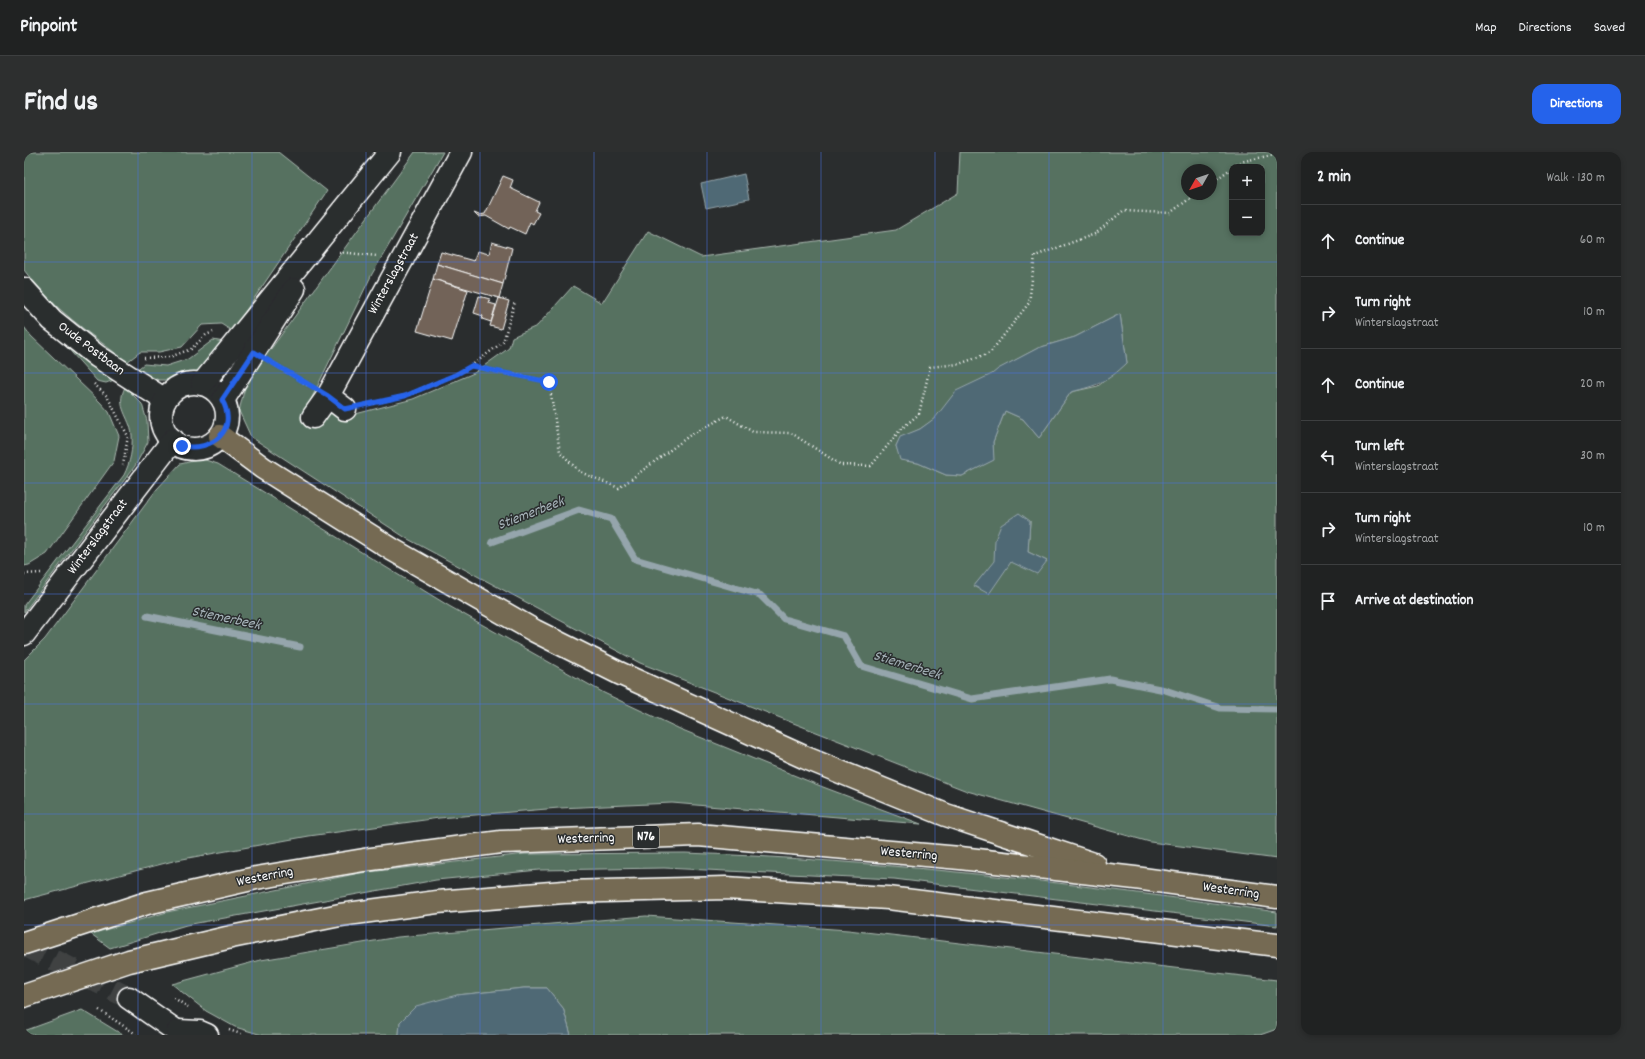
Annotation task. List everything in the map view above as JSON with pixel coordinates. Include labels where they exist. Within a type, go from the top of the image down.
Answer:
[{"type":"highway","points":[[220,436],[263,468],[392,550],[535,631],[619,673],[806,758],[946,814],[1135,878]]},
{"type":"highway","name":"Westerring","points":[[24,943],[146,903],[256,878],[364,860],[501,842],[698,835],[960,858],[1135,878],[1277,897]]},
{"type":"highway","points":[[24,996],[129,961],[332,916],[437,902],[564,892],[726,888],[888,898],[1277,945]]},
{"type":"street","points":[[222,400],[246,345],[347,205],[390,152]]},
{"type":"street","name":"Winterslagstraat","points":[[313,417],[328,396],[461,152]]},
{"type":"street","points":[[202,384],[246,345],[318,251],[347,205]]},
{"type":"street","name":"Oude Postbaan","points":[[24,290],[52,320],[97,356],[165,400]]},
{"type":"street","points":[[191,383],[202,384],[220,396],[227,415],[225,426],[220,436],[213,443],[203,447],[192,448],[182,446],[173,440],[166,432],[162,422],[162,411],[165,400],[172,391],[181,385],[191,383]]},
{"type":"street","points":[[328,396],[345,409]]},
{"type":"street","name":"Winterslagstraat","points":[[24,634],[173,440]]},
{"type":"street","points":[[129,998],[180,1033],[200,1032],[207,1035]]},
{"type":"path","points":[[1237,164],[1240,162],[1277,154]]},
{"type":"path","points":[[1217,179],[1229,170]]},
{"type":"path","points":[[471,366],[549,382],[560,452],[580,472],[619,488],[689,436],[726,416],[753,432],[792,433],[841,465],[871,466],[901,429],[919,414],[930,367],[959,364],[990,353],[1029,303],[1035,256],[1095,234],[1123,211],[1170,213],[1188,200]]},
{"type":"path","points":[[318,251],[403,258]]},
{"type":"path","points":[[345,409],[405,396],[457,374],[471,366],[502,342],[515,302]]},
{"type":"path","points":[[140,361],[145,357],[170,357],[191,349],[206,335],[216,331],[246,345],[328,396]]},
{"type":"path","points":[[107,396],[128,436],[123,465]]},
{"type":"path","points":[[24,574],[42,573],[47,566]]},
{"type":"path","points":[[99,1010],[138,1035]]},
{"type":"green space","points":[[24,152],[278,152],[327,191],[232,331],[221,324],[202,325],[182,347],[159,352],[140,352],[127,362],[72,320],[46,296],[24,270]]},
{"type":"green space","points":[[415,152],[443,152],[372,274],[301,420],[315,427],[325,416],[332,413],[344,417],[413,399],[474,373],[509,348],[512,337],[537,326],[573,286],[602,303],[648,231],[701,257],[896,230],[958,193],[960,152],[1277,152],[1277,859],[1150,842],[967,791],[640,663],[406,538],[251,437],[239,411],[246,383]],"holes":[[[1120,314],[1127,363],[1098,386],[1071,392],[1039,438],[1023,419],[1005,411],[993,442],[993,460],[962,476],[946,475],[918,463],[901,460],[896,446],[900,438],[920,429],[936,418],[999,369],[1038,348],[1075,337]],[[1030,521],[1028,552],[1047,561],[1011,562],[974,586]]]},
{"type":"green space","points":[[39,316],[114,380],[106,383],[97,381]]},
{"type":"green space","points":[[24,327],[31,336],[109,412],[119,436],[114,461],[47,554],[29,565],[24,566]]},
{"type":"green space","points":[[213,340],[224,342],[202,372],[180,380],[159,380],[135,371],[144,364],[166,366],[188,359]]},
{"type":"green space","points":[[125,387],[142,404],[147,421],[148,442],[135,466],[24,612],[24,605],[124,475],[131,456],[132,445],[131,428],[122,406],[122,394]]},
{"type":"green space","points":[[202,459],[218,464],[449,606],[604,693],[680,729],[823,787],[921,824],[672,803],[559,808],[439,818],[309,836],[177,860],[24,900],[24,660],[45,639],[157,489],[180,464]]},
{"type":"green space","points":[[685,853],[760,856],[908,867],[1130,892],[1277,912],[1277,926],[894,879],[664,868],[539,870],[436,880],[186,925],[110,948],[91,934],[167,912],[360,873],[525,854]]},
{"type":"green space","points":[[646,916],[848,930],[1277,980],[1277,1029],[1260,1035],[571,1035],[563,1008],[547,988],[524,988],[457,995],[400,1022],[399,1035],[262,1035],[235,1027],[206,1011],[172,984],[261,960],[398,937]]},
{"type":"green space","points":[[82,1010],[123,1035],[24,1035],[24,1031]]},
{"type":"water","points":[[744,174],[749,199],[706,208],[701,184]]},
{"type":"water","points":[[1120,314],[1127,363],[1107,379],[1071,392],[1039,438],[1023,419],[1005,411],[993,442],[994,460],[962,476],[946,475],[918,463],[900,460],[896,446],[900,437],[920,429],[935,418],[956,391],[992,374],[998,369],[1038,348],[1075,337]]},
{"type":"water","points":[[1019,513],[1030,521],[1028,552],[1047,561],[1037,574],[1011,562],[989,594],[974,586],[994,561],[995,540],[1001,525]]},
{"type":"water","points":[[524,988],[547,988],[563,1008],[571,1035],[399,1035],[400,1022],[416,1006],[457,995]]},
{"type":"building","points":[[503,176],[513,180],[510,188],[539,202],[535,211],[539,213],[533,224],[530,222],[525,234],[510,227],[509,229],[486,216],[478,217],[474,213],[479,215],[485,214]]},
{"type":"building","points":[[492,242],[512,248],[503,284],[437,264],[441,252],[474,261],[477,251],[489,254]]},
{"type":"building","points":[[437,264],[503,284],[499,298],[433,279]]},
{"type":"building","points":[[433,279],[468,290],[452,341],[417,331]]},
{"type":"building","points":[[479,296],[490,299],[489,303],[496,305],[491,322],[482,319],[483,316],[474,313]]},
{"type":"building","points":[[499,298],[509,301],[501,329],[490,326]]},
{"type":"waterway","name":"Stiemerbeek","points":[[492,542],[579,510],[611,519],[635,559],[760,595],[784,619],[844,636],[861,666],[972,699],[1110,679],[1165,690],[1220,708],[1277,709]]},
{"type":"waterway","name":"Stiemerbeek","points":[[147,616],[300,647]]},
{"type":"tunnel","points":[[24,945],[129,998]]},
{"type":"route","points":[[182,446],[192,448],[203,447],[213,443],[220,436],[225,426],[227,415],[225,405],[222,400],[254,352],[302,382],[328,396],[345,409],[405,396],[457,374],[471,366],[549,382]]}]
